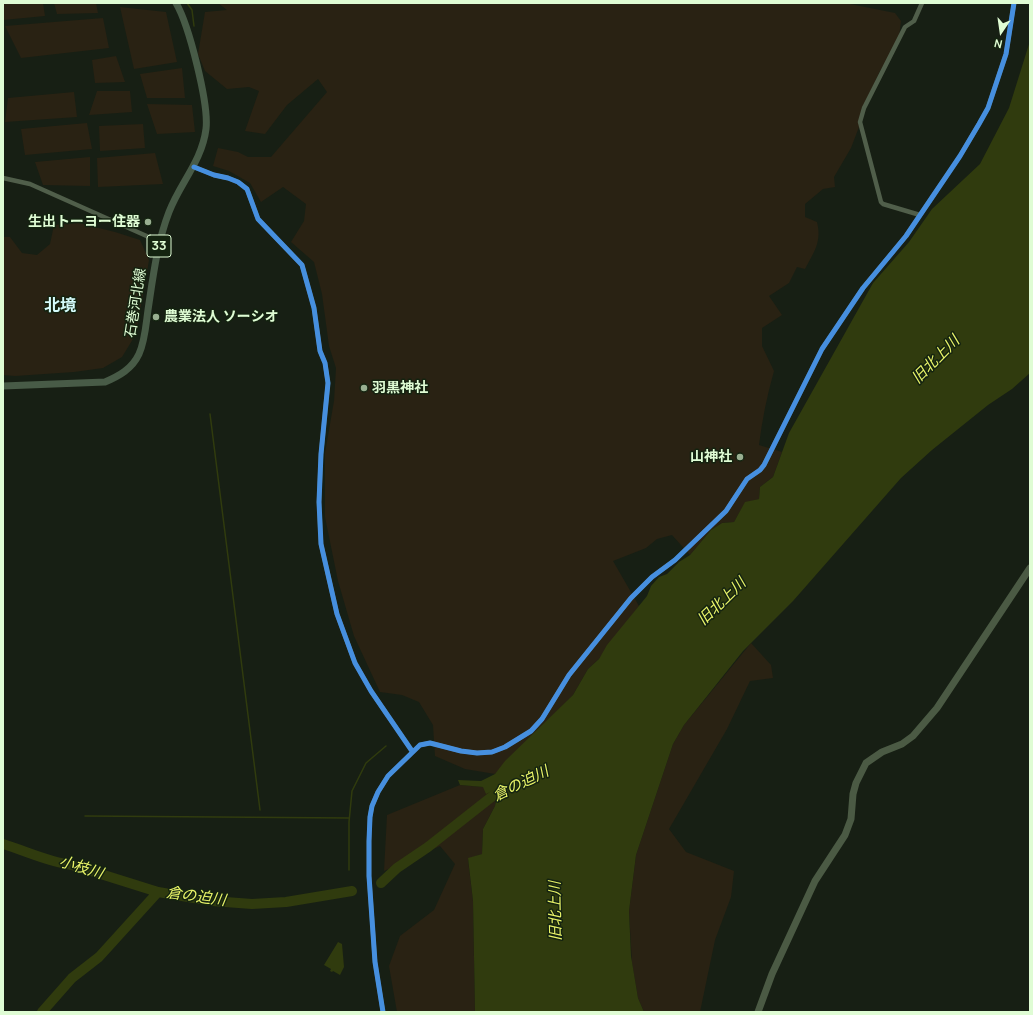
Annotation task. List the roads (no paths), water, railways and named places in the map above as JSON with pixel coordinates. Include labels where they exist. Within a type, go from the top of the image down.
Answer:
[{"type":"main road","name":"石巻河北線","points":[[3,386],[105,382],[120,376],[139,356],[142,347],[160,242],[169,211],[194,167],[206,130],[206,117],[200,82],[189,38],[176,3]]},
{"type":"street","points":[[920,215],[883,204],[881,202],[860,122],[864,108],[905,27],[914,21],[922,3]]},
{"type":"street","points":[[383,1012],[375,962],[368,876],[370,817],[372,806],[378,792],[388,776],[412,751],[420,745],[430,742],[461,751],[477,753],[492,752],[519,740],[542,719],[569,675],[631,598],[652,577],[674,560],[726,511],[747,479],[760,470],[764,465],[822,349],[864,288],[899,246],[960,156],[988,108],[1006,54],[1014,3]]},
{"type":"street","points":[[194,167],[238,182],[247,189],[258,218],[302,265],[314,308],[320,351],[325,363],[328,383],[321,454],[319,502],[321,544],[337,614],[355,663],[371,691],[412,751]]},
{"type":"street","points":[[3,178],[30,184],[160,242]]},
{"type":"street","points":[[758,1012],[772,974],[815,881],[846,836],[851,819],[853,794],[866,763],[882,752],[902,744],[913,736],[937,708],[1030,568]]},
{"type":"water","name":"旧北上川","points":[[1030,41],[1030,373],[1012,389],[988,405],[932,450],[901,478],[793,601],[743,651],[684,725],[673,744],[636,855],[629,911],[631,956],[638,998],[644,1012],[475,1012],[473,901],[468,858],[482,854],[483,829],[495,806],[499,788],[486,794],[483,787],[460,785],[458,780],[481,781],[495,774],[505,761],[573,695],[588,669],[599,659],[607,645],[647,596],[651,586],[659,577],[667,574],[679,562],[690,555],[711,530],[722,523],[734,522],[745,502],[759,499],[760,487],[773,477],[789,433],[873,283],[909,242],[932,209],[980,164],[1009,108]]},
{"type":"water","points":[[338,942],[342,944],[344,967],[340,975],[330,971],[331,969],[324,965]]},
{"type":"waterway","points":[[187,3],[192,10],[194,26]]},
{"type":"waterway","points":[[210,414],[260,810]]},
{"type":"waterway","points":[[349,870],[349,822],[352,791],[366,763],[386,746]]},
{"type":"waterway","name":"倉の迫川","points":[[381,883],[397,868],[428,847],[494,795],[509,788]]},
{"type":"waterway","points":[[85,816],[349,818]]},
{"type":"waterway","name":"倉の迫川","points":[[3,844],[46,859],[72,865],[158,892],[212,901],[252,904],[286,902],[352,891]]},
{"type":"waterway","name":"倉の迫川","points":[[42,1012],[72,978],[99,957],[158,892]]},
{"type":"place","name":"生出トーヨー住器","points":[[148,222]]},
{"type":"place","name":"農業法人 ソーシオ","points":[[156,317]]},
{"type":"place","name":"羽黒神社","points":[[364,388]]},
{"type":"place","name":"山神社","points":[[740,457]]},
{"type":"district","name":"北境","points":[[60,307]]},
{"type":"water label","name":"小枝川","points":[[81,868]]}]
